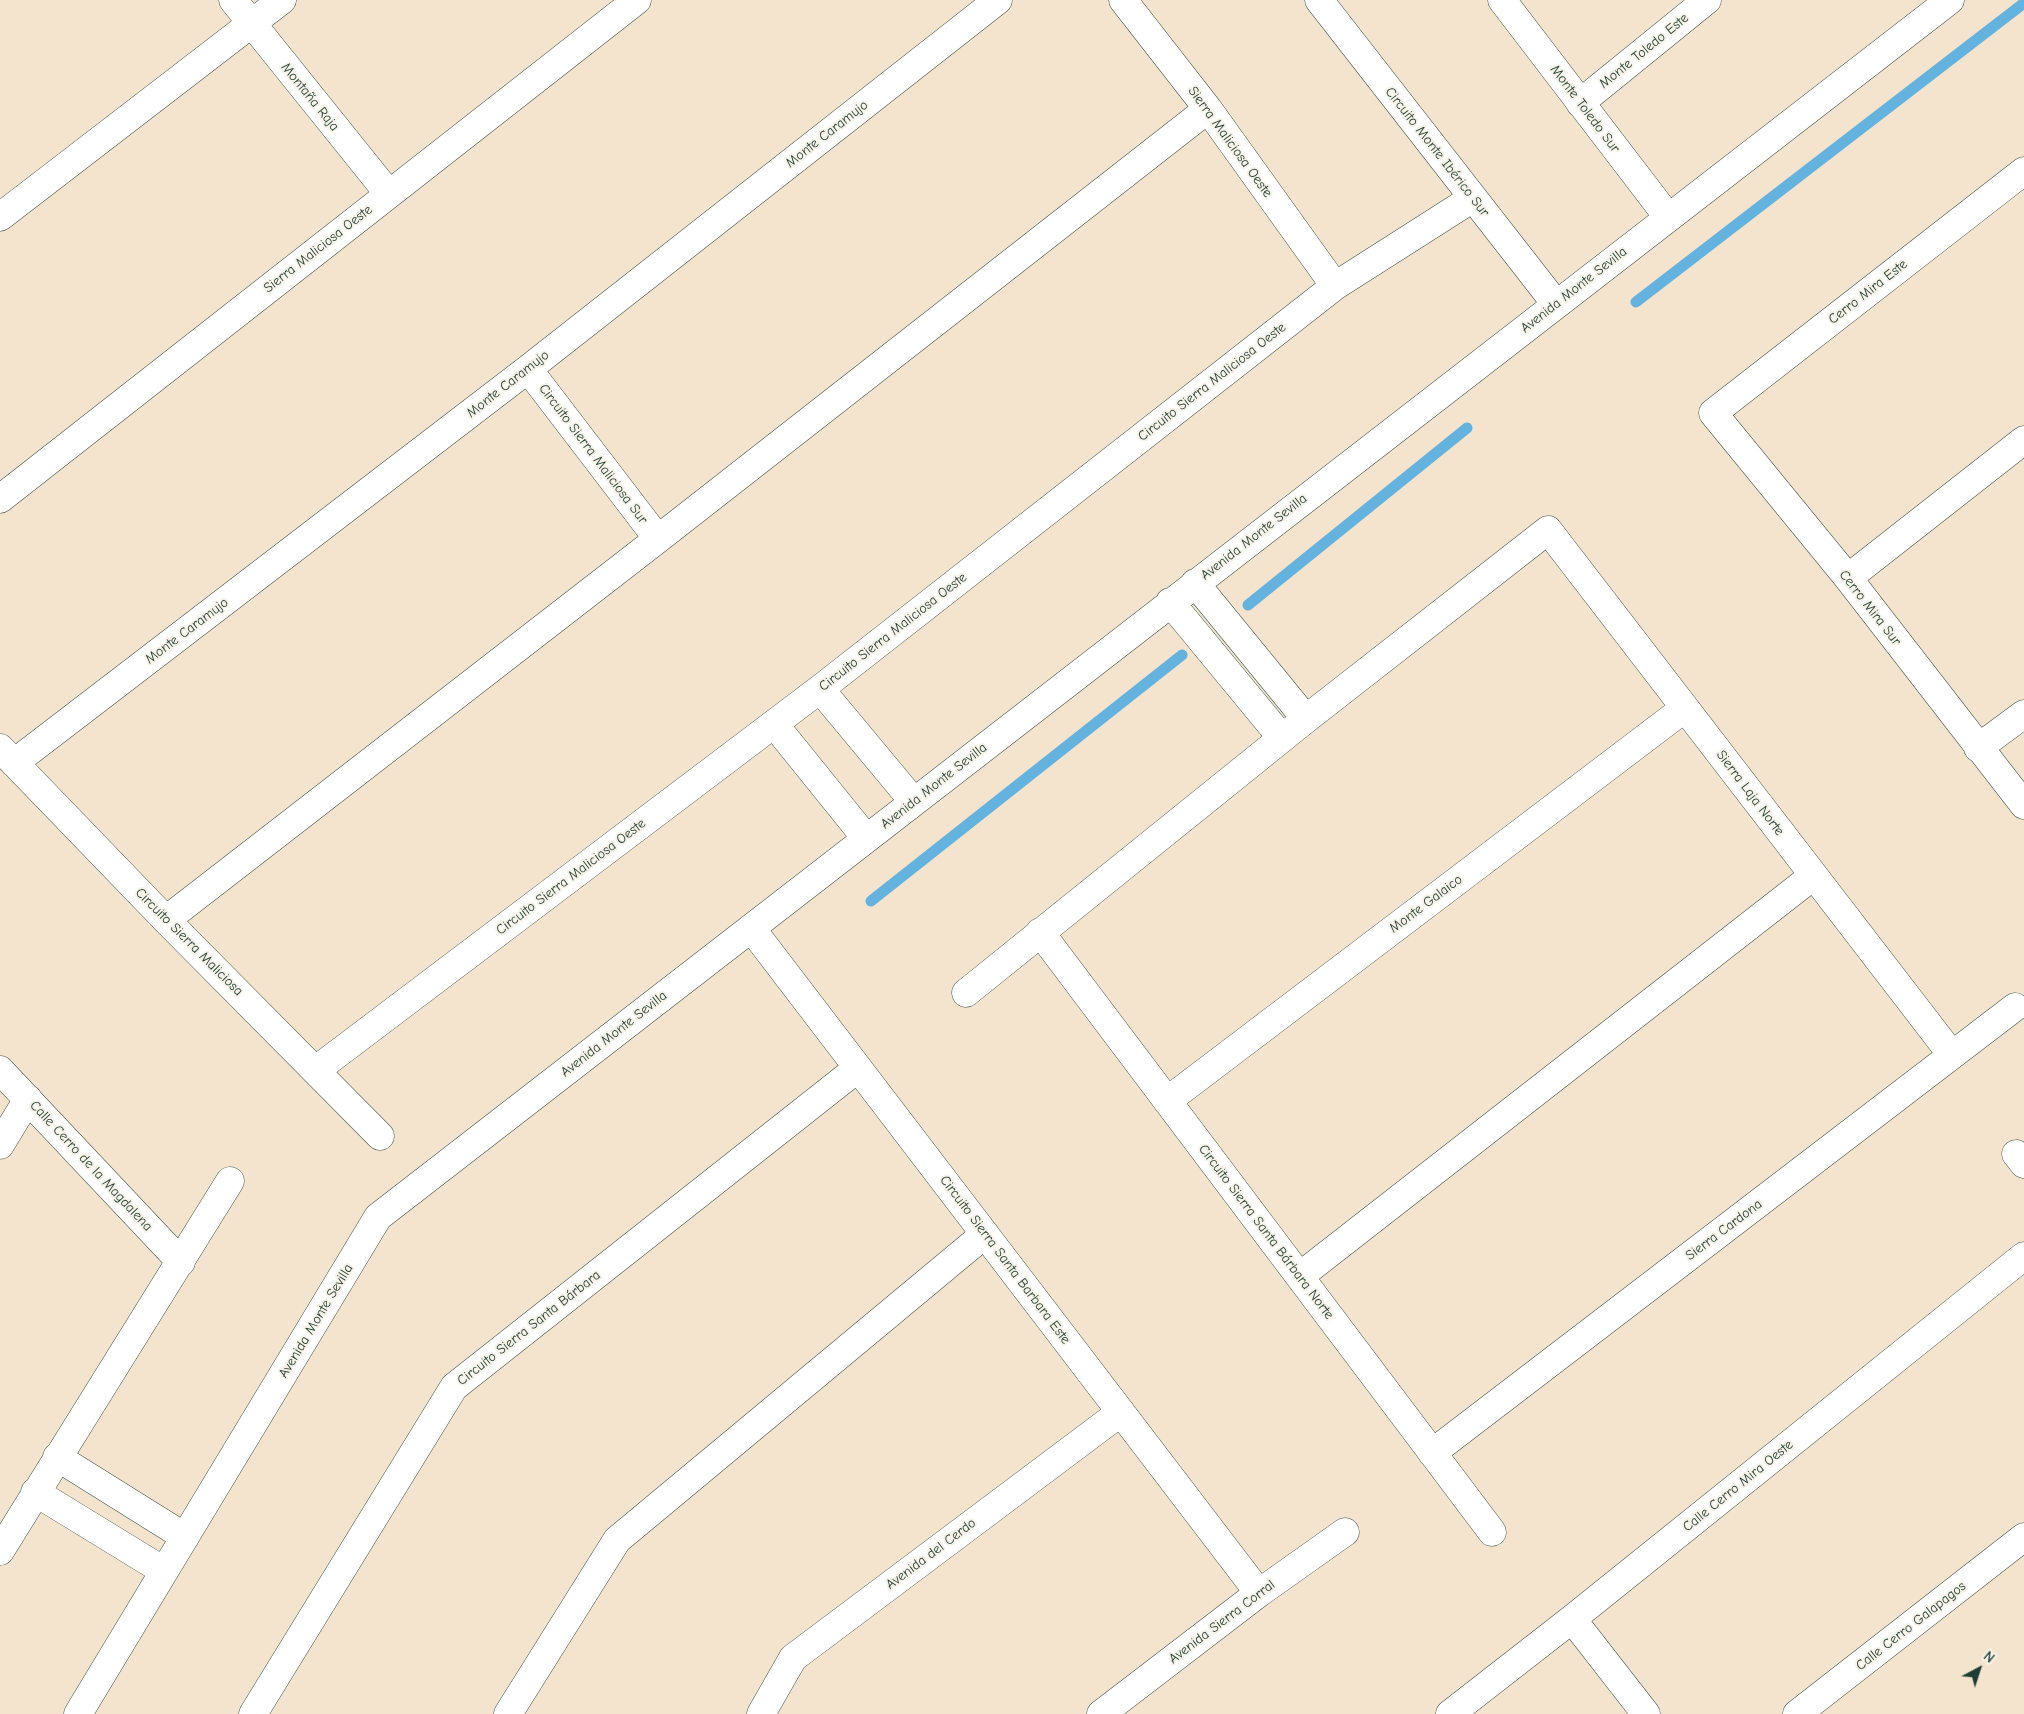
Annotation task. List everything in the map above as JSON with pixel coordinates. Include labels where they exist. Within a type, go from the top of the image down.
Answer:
[{"type":"street","name":"Montaña Raja","points":[[233,0],[389,194]]},
{"type":"street","points":[[0,217],[282,0]]},
{"type":"street","name":"Sierra Maliciosa Oeste","points":[[0,499],[637,0]]},
{"type":"street","name":"Monte Caramujo","points":[[7,755],[528,369],[998,0]]},
{"type":"street","name":"Sierra Maliciosa Oeste","points":[[1123,0],[1208,109],[1335,286]]},
{"type":"street","name":"Circuito Monte Ibérico Sur","points":[[1319,0],[1556,304]]},
{"type":"street","name":"Monte Toledo Sur","points":[[1502,0],[1668,217]]},
{"type":"street","name":"Monte Toledo Este","points":[[1580,102],[1707,0]]},
{"type":"street","name":"Avenida Monte Sevilla","points":[[78,1714],[378,1217],[1950,0]]},
{"type":"street","points":[[166,920],[658,539],[1208,109]]},
{"type":"street","name":"Cerro Mira Este","points":[[1713,413],[2024,171]]},
{"type":"street","name":"Circuito Sierra Maliciosa Oeste","points":[[316,1070],[820,689],[1335,286],[1473,198]]},
{"type":"street","name":"Circuito Sierra Maliciosa Sur","points":[[528,369],[658,539]]},
{"type":"street","name":"Cerro Mira Sur","points":[[1713,413],[1848,578],[2024,805]]},
{"type":"street","points":[[1848,578],[2024,440]]},
{"type":"street","name":"Sierra Laja Norte","points":[[1306,719],[1548,530],[1952,1055]]},
{"type":"street","points":[[966,994],[1040,932],[1306,719],[1195,583]]},
{"type":"street","points":[[1170,602],[1282,738]]},
{"type":"street","points":[[820,689],[914,802]]},
{"type":"street","name":"Monte Galaico","points":[[1168,1101],[1685,708]]},
{"type":"street","points":[[1978,748],[2024,714]]},
{"type":"street","points":[[774,724],[866,838]]},
{"type":"street","name":"Circuito Sierra Maliciosa","points":[[7,755],[166,920],[380,1136]]},
{"type":"street","points":[[1300,1276],[1813,876]]},
{"type":"street","name":"Circuito Sierra Santa Barbara Este","points":[[751,928],[1259,1593]]},
{"type":"street","name":"Circuito Sierra Santa Bárbara Norte","points":[[1040,932],[1492,1532]]},
{"type":"street","name":"Sierra Cardona","points":[[1432,1453],[2015,1007]]},
{"type":"street","name":"Circuito Sierra Santa Bárbara","points":[[253,1714],[454,1387],[858,1068]]},
{"type":"street","name":"Calle Cerro de la Magdalena","points":[[0,1070],[180,1262]]},
{"type":"street","points":[[0,1145],[28,1099]]},
{"type":"street","points":[[0,1551],[35,1492],[230,1182]]},
{"type":"street","points":[[508,1714],[617,1540],[985,1234]]},
{"type":"street","name":"Calle Cerro Mira Oeste","points":[[1450,1714],[1572,1619],[2024,1256]]},
{"type":"street","name":"Avenida del Cerdo","points":[[760,1714],[794,1658],[1121,1412]]},
{"type":"street","points":[[57,1457],[185,1537]]},
{"type":"street","points":[[35,1492],[164,1571]]},
{"type":"street","name":"Avenida Sierra Corral","points":[[1101,1714],[1259,1593],[1345,1532]]},
{"type":"street","name":"Calle Cerro Galapagos","points":[[1797,1714],[2024,1537]]},
{"type":"street","points":[[1572,1619],[1646,1714]]},
{"type":"waterway","points":[[1636,302],[2024,3]]},
{"type":"waterway","points":[[1248,605],[1467,428]]},
{"type":"waterway","points":[[871,901],[1182,655]]}]
